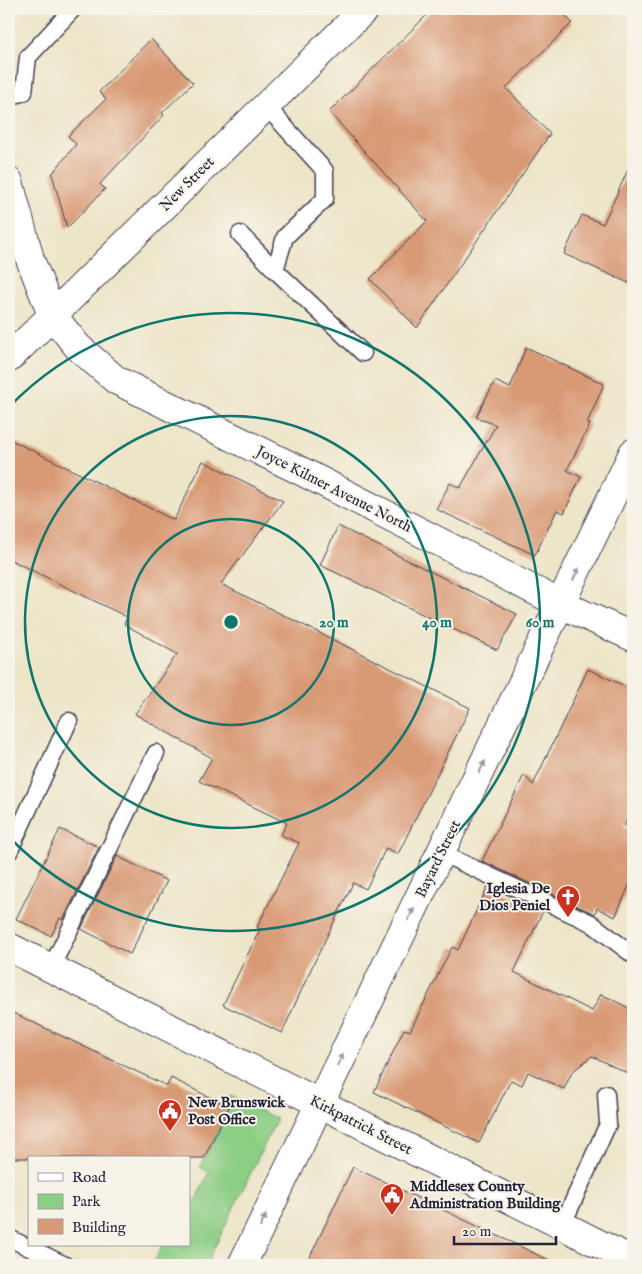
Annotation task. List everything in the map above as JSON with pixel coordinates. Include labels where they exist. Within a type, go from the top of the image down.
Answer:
[{"type":"street","name":"New Street","points":[[9,358],[365,9]]},
{"type":"street","name":"Joyce Kilmer Avenue North","points":[[9,182],[30,259],[52,315],[78,347],[116,380],[561,604],[633,637]]},
{"type":"street","name":"Bayard Street","points":[[242,1265],[633,453]]},
{"type":"street","name":"Kirkpatrick Street","points":[[9,947],[633,1261]]},
{"type":"lane","points":[[9,97],[24,92],[28,57],[73,9]]},
{"type":"lane","points":[[266,106],[325,171],[325,199],[285,237],[275,270]]},
{"type":"lane","points":[[240,234],[275,270],[363,353]]},
{"type":"lane","points":[[9,852],[69,721]]},
{"type":"lane","points":[[51,968],[156,753]]},
{"type":"lane","points":[[441,853],[592,923],[633,955]]},
{"type":"lane","points":[[562,1226],[608,1124],[606,1094]]},
{"type":"lane","points":[[9,1238],[65,1265]]},
{"type":"green space","points":[[230,1096],[277,1119],[206,1265],[153,1265],[162,1246],[190,1246],[190,1211],[209,1172],[200,1167],[229,1107],[226,1105]]},
{"type":"building","points":[[433,9],[560,9],[572,23],[506,88],[550,134],[417,328],[370,279],[427,221],[329,112]]},
{"type":"building","points":[[151,39],[193,83],[162,113],[164,115],[100,184],[105,189],[67,228],[52,174],[76,144],[68,136],[106,99],[99,92]]},
{"type":"building","points":[[633,159],[633,285],[564,254],[582,215],[603,224]]},
{"type":"building","points":[[526,347],[604,384],[587,423],[590,424],[567,470],[581,477],[564,513],[557,510],[535,555],[436,509],[450,483],[460,488],[496,425],[476,417],[495,381],[510,388]]},
{"type":"building","points":[[9,439],[174,520],[203,461],[283,501],[221,584],[470,708],[398,854],[386,848],[366,889],[353,883],[282,1033],[223,1005],[260,929],[257,927],[299,843],[281,835],[287,823],[199,781],[212,758],[135,714],[177,654],[124,624],[127,617],[9,559]]},
{"type":"building","points":[[338,526],[517,614],[497,650],[320,565]]},
{"type":"building","points":[[588,669],[633,690],[633,806],[624,826],[633,831],[633,877],[615,917],[597,908],[595,914],[482,861],[524,775],[533,785]]},
{"type":"building","points":[[60,829],[99,847],[63,920],[60,918],[51,936],[16,919]]},
{"type":"building","points":[[117,856],[167,881],[130,954],[81,929]]},
{"type":"building","points":[[488,886],[543,911],[514,972],[592,1011],[601,994],[633,1010],[633,1076],[592,1056],[572,1072],[564,1089],[528,1072],[522,1085],[511,1080],[479,1143],[374,1092],[404,1029],[410,1031],[452,947],[458,950]]},
{"type":"building","points":[[9,1011],[167,1086],[171,1078],[229,1107],[204,1158],[190,1158],[190,1156],[28,1156],[28,1158],[9,1158]]},
{"type":"building","name":"Middlesex County Administration Building","points":[[353,1167],[559,1265],[306,1265]]},
{"type":"place","name":"Iglesia De Dios Peniel","points":[[568,918]]},
{"type":"place","name":"New Brunswick Post Office","points":[[170,1132]]},
{"type":"place","name":"Middlesex County Administration Building","points":[[392,1216]]}]
